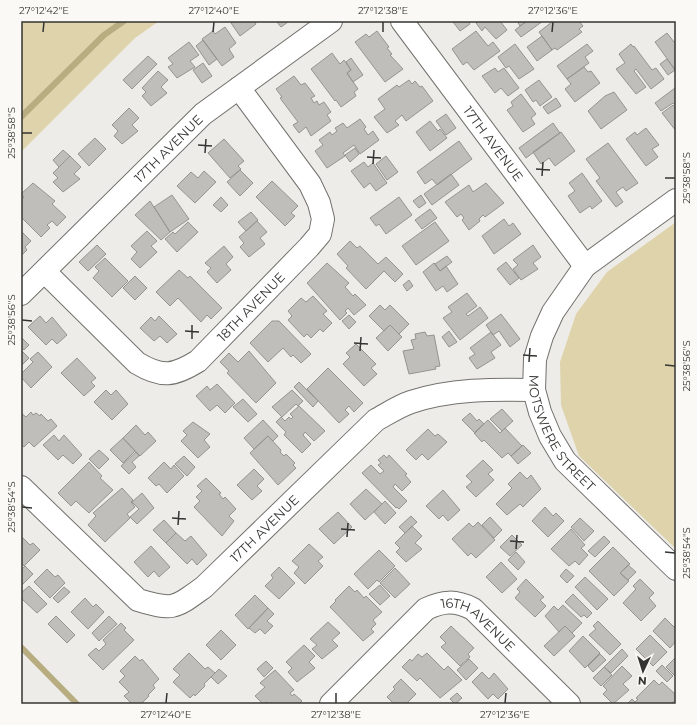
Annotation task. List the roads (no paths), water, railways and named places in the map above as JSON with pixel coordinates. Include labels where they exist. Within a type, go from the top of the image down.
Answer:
[{"type":"street","name":"17TH AVENUE","points":[[21,294],[45,272],[203,114],[331,21]]},
{"type":"street","name":"17TH AVENUE","points":[[402,21],[585,266]]},
{"type":"street","name":"18TH AVENUE","points":[[45,272],[137,363],[151,371],[170,374],[184,370],[198,361],[309,247],[320,234],[323,219],[319,202],[310,184],[239,88]]},
{"type":"street","name":"MOTSWERE STREET","points":[[676,200],[585,266],[553,312],[542,336],[535,359],[534,390],[540,412],[550,436],[565,461],[676,569]]},
{"type":"street","name":"17TH AVENUE","points":[[21,487],[117,582],[138,600],[162,607],[180,604],[204,587],[376,420],[411,402],[444,395],[488,389],[534,390]]},
{"type":"street","name":"16TH AVENUE","points":[[331,704],[426,609],[441,602],[453,602],[473,608],[569,704]]},
{"type":"waterway","points":[[21,117],[104,35],[124,21]]},
{"type":"waterway","points":[[21,647],[77,704]]}]
